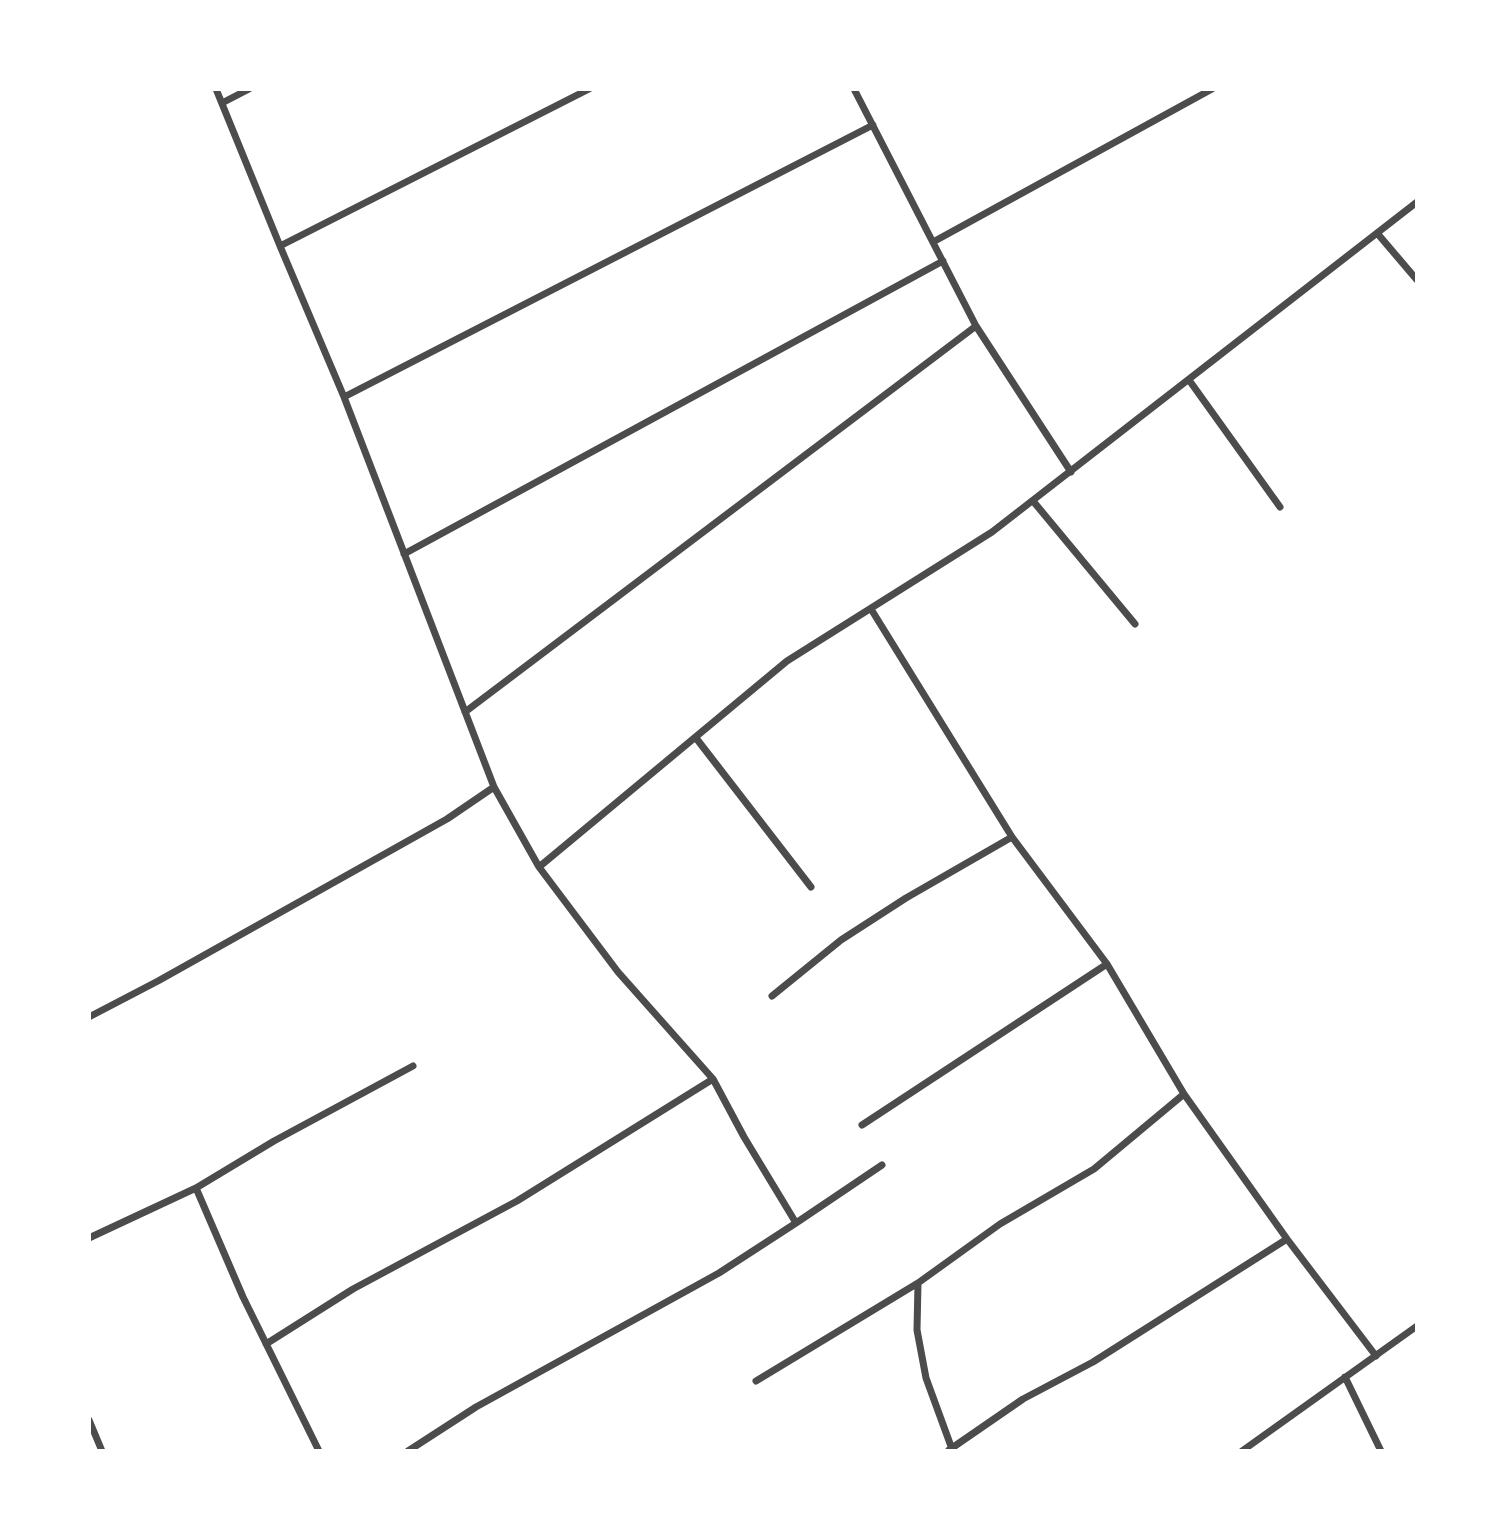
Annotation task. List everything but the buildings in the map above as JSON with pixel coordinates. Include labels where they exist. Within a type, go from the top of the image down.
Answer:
[{"type":"street","points":[[216,89],[344,397],[494,787],[539,867],[618,972],[713,1079],[744,1137],[796,1223]]},
{"type":"street","points":[[222,103],[249,89]]},
{"type":"street","points":[[280,246],[589,89]]},
{"type":"street","points":[[854,89],[976,326],[1071,472]]},
{"type":"street","points":[[933,242],[1212,89]]},
{"type":"street","points":[[344,397],[873,125]]},
{"type":"street","points":[[539,867],[788,661],[992,532],[1417,202]]},
{"type":"street","points":[[1377,233],[1417,280]]},
{"type":"street","points":[[404,554],[943,261]]},
{"type":"street","points":[[465,712],[976,326]]},
{"type":"street","points":[[1189,380],[1280,507]]},
{"type":"street","points":[[1033,501],[1135,624]]},
{"type":"street","points":[[871,609],[1012,837],[1107,964],[1184,1094],[1287,1240],[1376,1356]]},
{"type":"street","points":[[696,738],[811,887]]},
{"type":"street","points":[[89,1017],[170,975],[447,819],[494,787]]},
{"type":"street","points":[[772,996],[841,940],[906,898],[1012,837]]},
{"type":"street","points":[[862,1125],[1107,964]]},
{"type":"street","points":[[89,1238],[196,1188],[274,1141],[413,1066]]},
{"type":"street","points":[[266,1344],[352,1289],[517,1201],[713,1079]]},
{"type":"street","points":[[756,1381],[918,1283],[1000,1224],[1094,1169],[1184,1094]]},
{"type":"street","points":[[408,1451],[476,1407],[719,1273],[882,1164]]},
{"type":"street","points":[[196,1188],[243,1297],[319,1451]]},
{"type":"street","points":[[918,1283],[917,1330],[926,1378],[950,1450],[1023,1399],[1093,1362],[1287,1240]]},
{"type":"street","points":[[1242,1451],[1417,1326]]},
{"type":"street","points":[[1345,1377],[1381,1451]]},
{"type":"street","points":[[89,1420],[102,1451]]}]
